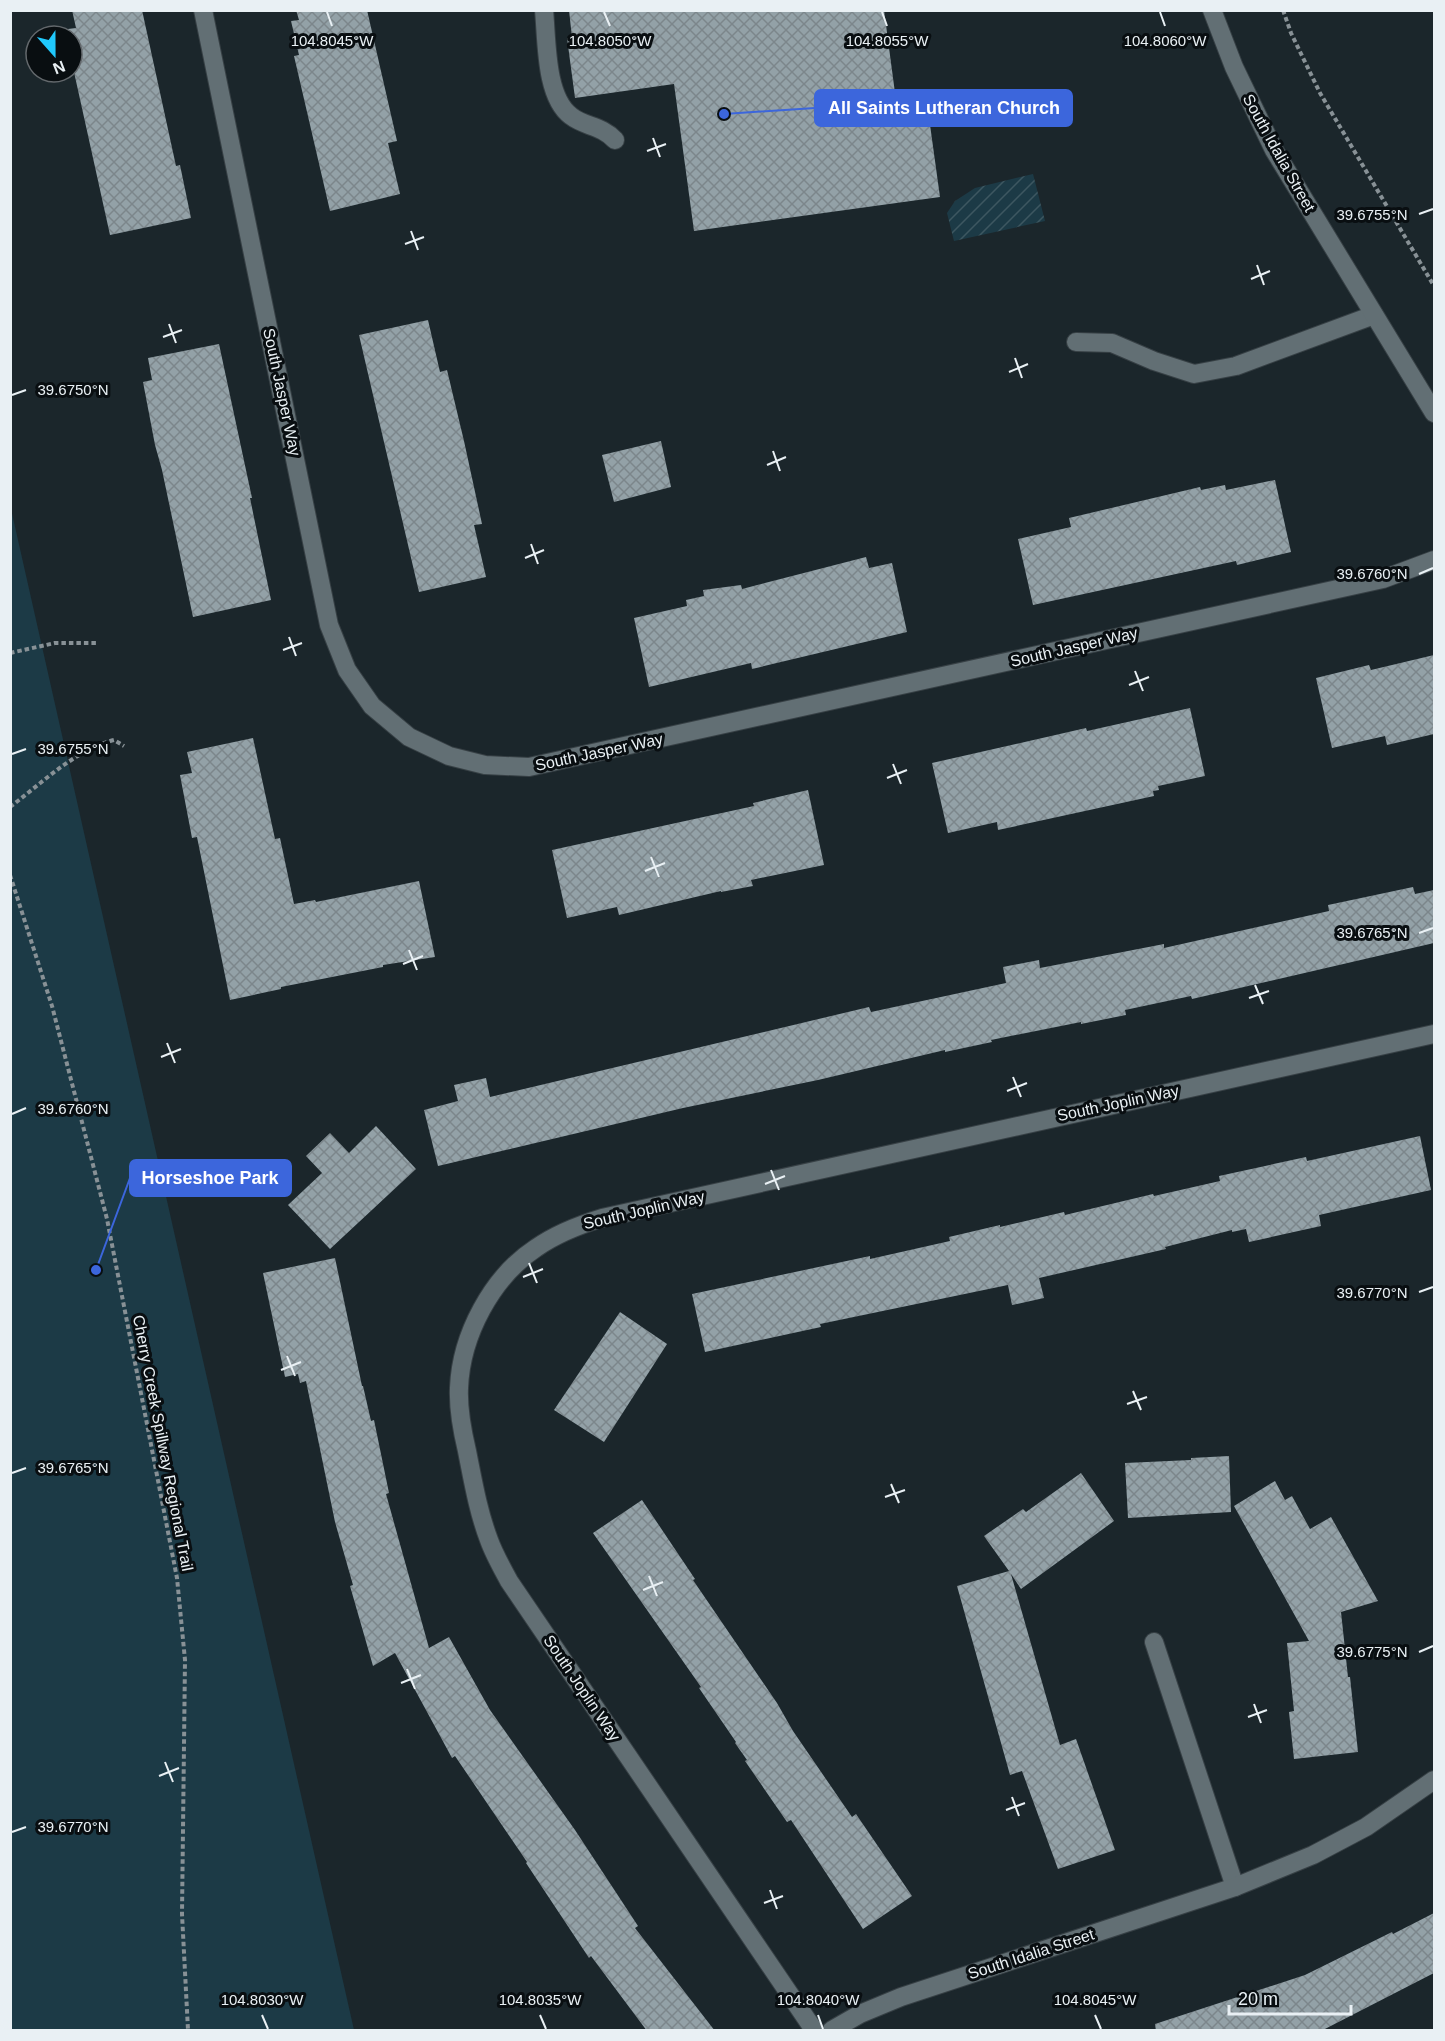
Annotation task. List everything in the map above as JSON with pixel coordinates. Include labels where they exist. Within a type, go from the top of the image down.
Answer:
[{"type":"street","name":"South Jasper Way","points":[[203,10],[329,625],[347,670],[372,706],[409,737],[448,756],[485,765],[529,767],[1383,579],[1434,560]]},
{"type":"street","points":[[544,10],[550,78],[559,100],[570,116],[607,132],[615,141]]},
{"type":"street","name":"South Idalia Street","points":[[1212,10],[1234,67],[1274,150],[1434,413]]},
{"type":"street","points":[[1076,342],[1112,343],[1154,361],[1194,374],[1236,366],[1374,315]]},
{"type":"street","name":"South Joplin Way","points":[[814,2031],[509,1581],[489,1541],[474,1488],[459,1415],[459,1386],[467,1342],[485,1302],[502,1278],[535,1248],[574,1226],[602,1218],[1434,1034]]},
{"type":"street","points":[[1154,1642],[1235,1887]]},
{"type":"street","name":"South Idalia Street","points":[[832,2031],[860,2014],[901,1997],[1235,1887],[1314,1855],[1355,1833],[1434,1780]]},
{"type":"path","points":[[1283,10],[1291,33],[1320,93],[1434,286]]},
{"type":"path","points":[[10,653],[55,643],[96,643]]},
{"type":"path","points":[[10,807],[76,757],[99,744],[114,740],[124,746]]},
{"type":"path","name":"Cherry Creek Spillway Regional Trail","points":[[10,875],[52,1006],[107,1219],[177,1578],[185,1671],[182,1914],[188,2031]]},
{"type":"shaded area","points":[[1033,174],[1045,221],[954,241],[947,213],[955,201],[975,188]]},
{"type":"shaded area","points":[[11,509],[354,2030],[11,2030]]},
{"type":"building","points":[[72,10],[142,10],[176,166],[180,165],[191,218],[110,235],[77,84],[84,84],[84,24],[75,24]]},
{"type":"building","points":[[296,10],[367,10],[397,141],[388,143],[400,194],[330,211],[294,56],[299,55],[291,21],[299,20]]},
{"type":"building","points":[[569,10],[884,10],[897,108],[927,103],[940,197],[694,231],[674,84],[575,98],[567,38],[572,38]]},
{"type":"building","points":[[428,320],[440,372],[447,370],[464,441],[482,524],[474,525],[486,577],[419,592],[359,335]]},
{"type":"building","points":[[219,344],[271,600],[193,617],[143,382],[152,380],[148,358]]},
{"type":"building","points":[[661,441],[671,487],[614,502],[602,455]]},
{"type":"building","points":[[1275,480],[1291,552],[1237,565],[1236,561],[1033,605],[1018,539],[1071,527],[1069,518],[1200,487],[1201,490],[1225,485],[1226,490]]},
{"type":"building","points":[[866,557],[869,568],[892,563],[907,632],[752,669],[751,663],[649,687],[634,618],[687,606],[686,600],[704,596],[703,590],[741,585],[742,589]]},
{"type":"building","points":[[1434,655],[1434,734],[1387,745],[1385,736],[1332,748],[1316,678],[1369,665],[1371,670]]},
{"type":"building","points":[[1190,708],[1205,776],[1158,786],[1159,790],[1153,791],[1154,796],[998,830],[997,822],[948,833],[932,763],[1086,728],[1087,731]]},
{"type":"building","points":[[253,738],[275,839],[280,838],[294,904],[315,900],[316,902],[419,881],[435,957],[383,965],[383,967],[281,987],[281,989],[230,1000],[197,837],[192,838],[180,775],[192,773],[187,752]]},
{"type":"building","points":[[808,790],[824,865],[751,880],[753,886],[721,891],[619,915],[617,907],[567,918],[552,850],[754,806],[753,803]]},
{"type":"building","points":[[1413,887],[1415,894],[1434,890],[1434,943],[1192,999],[1191,996],[1125,1010],[1126,1015],[991,1040],[992,1042],[945,1052],[945,1050],[818,1080],[683,1108],[438,1166],[424,1110],[458,1101],[454,1085],[486,1078],[490,1097],[869,1007],[871,1012],[1006,983],[1003,967],[1039,960],[1040,968],[1164,944],[1164,948],[1329,911],[1328,905]]},
{"type":"building","points":[[376,1126],[416,1169],[330,1249],[288,1205],[322,1173],[306,1156],[330,1133],[349,1153]]},
{"type":"building","points":[[1420,1136],[1431,1190],[1319,1215],[1321,1226],[1249,1242],[1246,1229],[1232,1232],[1232,1230],[1165,1247],[1166,1249],[1039,1278],[1044,1298],[1012,1305],[1008,1285],[820,1324],[821,1327],[705,1352],[692,1294],[870,1256],[870,1259],[950,1241],[949,1237],[1000,1225],[1000,1227],[1064,1212],[1065,1215],[1153,1194],[1154,1196],[1220,1181],[1219,1176],[1306,1157],[1307,1161]]},
{"type":"building","points":[[335,1258],[362,1386],[371,1421],[374,1420],[389,1493],[386,1494],[429,1648],[449,1637],[490,1710],[575,1830],[638,1926],[635,1928],[715,2031],[647,2031],[591,1956],[589,1958],[455,1756],[452,1758],[395,1653],[373,1666],[350,1586],[353,1585],[335,1522],[306,1381],[300,1383],[298,1374],[285,1377],[263,1273]]},
{"type":"building","points":[[620,1312],[667,1344],[604,1442],[554,1410]]},
{"type":"building","points":[[1229,1456],[1231,1512],[1128,1518],[1125,1463]]},
{"type":"building","points":[[1081,1473],[1114,1521],[1021,1589],[1011,1574],[1060,1745],[1076,1739],[1115,1850],[1058,1869],[1022,1771],[1010,1775],[957,1586],[1009,1571],[984,1536],[1023,1509],[1026,1512]]},
{"type":"building","points":[[1275,1481],[1285,1500],[1292,1496],[1310,1529],[1331,1517],[1378,1601],[1341,1612],[1358,1752],[1294,1759],[1289,1712],[1294,1711],[1287,1643],[1309,1641],[1234,1506]]},
{"type":"building","points":[[642,1500],[695,1579],[693,1580],[777,1703],[793,1731],[852,1817],[856,1814],[912,1896],[863,1929],[791,1820],[787,1822],[745,1761],[747,1760],[736,1742],[699,1688],[701,1687],[593,1533]]},
{"type":"building","points":[[1434,1913],[1434,1973],[1321,2031],[1156,2031],[1155,2024],[1305,1975]]},
{"type":"place","name":"All Saints Lutheran Church","points":[[724,114]]},
{"type":"place","name":"Horseshoe Park","points":[[96,1270]]}]
